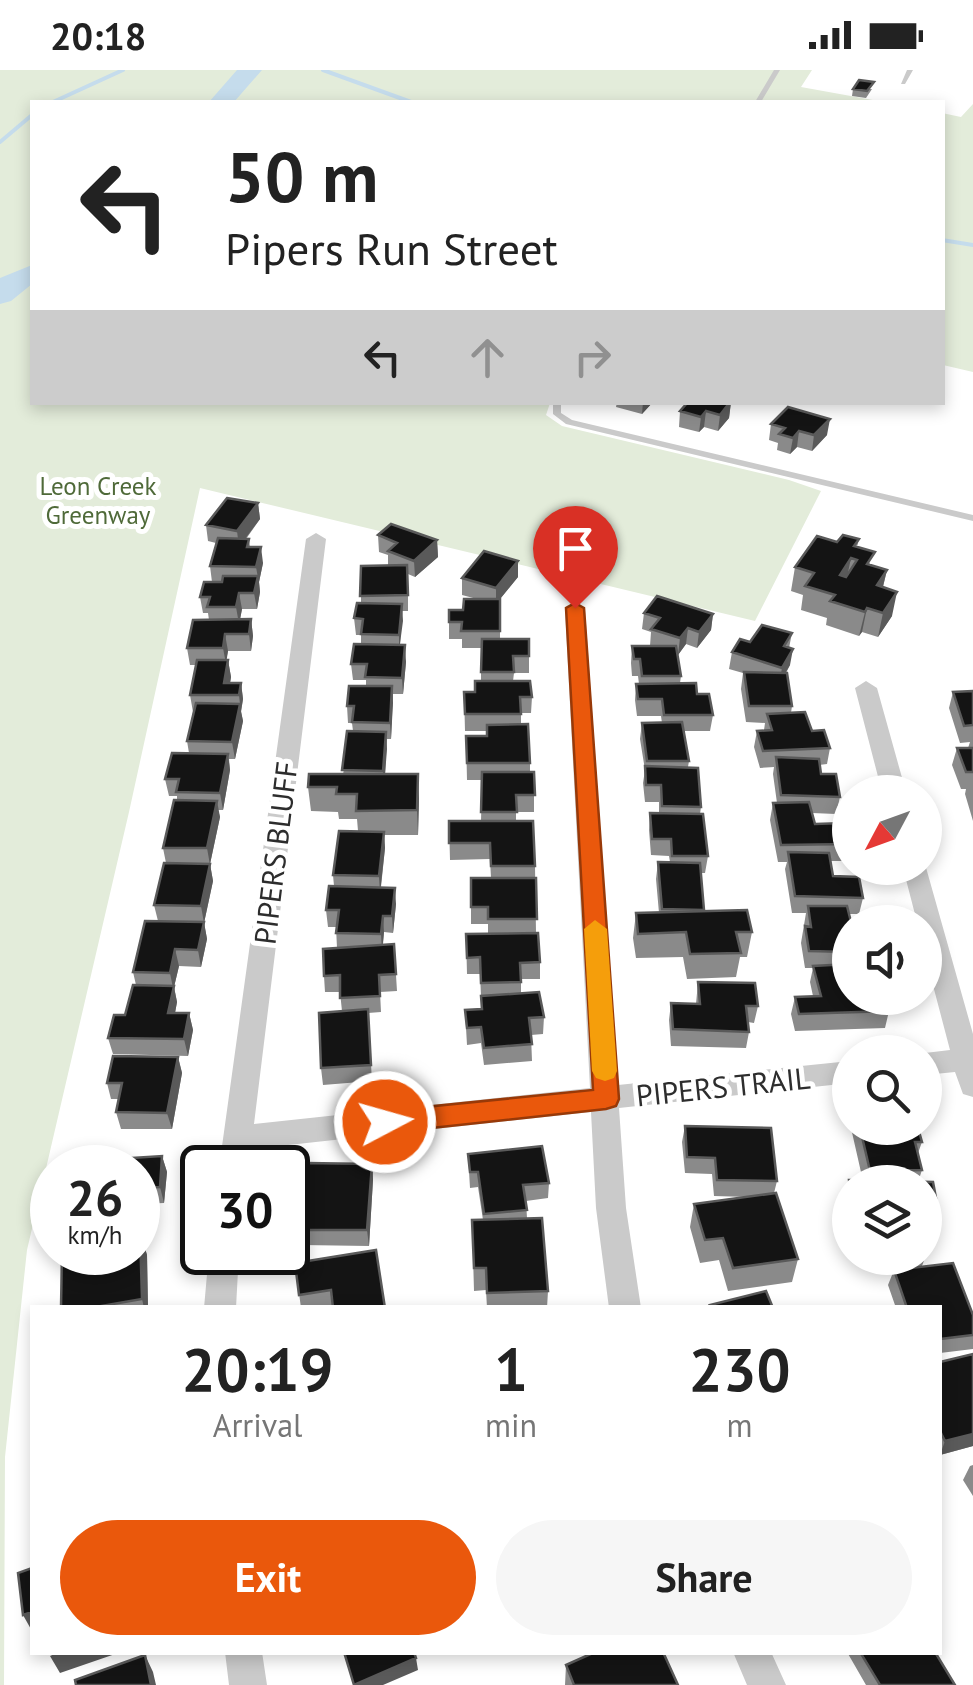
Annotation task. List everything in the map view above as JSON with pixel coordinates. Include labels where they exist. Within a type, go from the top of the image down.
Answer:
[{"type":"street","name":"PIPERS BLUFF","points":[[237,1145],[316,539]]},
{"type":"street","points":[[575,608],[611,1208],[625,1305]]},
{"type":"street","points":[[866,688],[889,775]]},
{"type":"street","points":[[920,885],[971,1068],[942,1065]]},
{"type":"street","name":"PIPERS TRAIL","points":[[238,1138],[832,1074]]},
{"type":"street","points":[[220,1305],[222,1275]]},
{"type":"street","points":[[243,1655],[248,1685]]},
{"type":"street","points":[[752,1655],[767,1685]]},
{"type":"lane","points":[[759,100],[777,70]]},
{"type":"lane","points":[[903,83],[910,70]]},
{"type":"lane","points":[[557,405],[557,414],[569,422],[973,518]]},
{"type":"green space","name":"Leon Creek Greenway","points":[[0,70],[812,70],[801,87],[873,100],[30,100],[30,405],[549,405],[546,415],[562,426],[821,491],[755,621],[200,488],[51,1145],[30,1145],[30,1237],[5,1457],[4,1685],[0,1685]]},
{"type":"green space","points":[[973,104],[973,372],[945,365],[945,114],[961,117]]},
{"type":"building","points":[[859,80],[874,82],[867,91],[853,89]]},
{"type":"building","points":[[685,405],[728,405],[720,415],[706,411],[701,417],[680,411]]},
{"type":"building","points":[[788,407],[830,419],[814,435],[799,431],[793,438],[779,434],[785,428],[771,424]]},
{"type":"building","points":[[227,498],[258,503],[237,531],[206,525]]},
{"type":"building","points":[[391,524],[437,540],[414,561],[388,551],[397,543],[378,535]]},
{"type":"building","points":[[843,535],[859,539],[854,546],[875,552],[867,564],[887,570],[877,585],[897,592],[883,613],[830,601],[835,595],[805,586],[814,573],[795,567],[817,536],[837,542]],"holes":[[[851,558],[857,560],[846,577],[840,575]]]},
{"type":"building","points":[[218,538],[249,539],[247,547],[261,547],[256,567],[210,566]]},
{"type":"building","points":[[484,551],[518,561],[496,588],[462,578]]},
{"type":"building","points":[[407,565],[408,595],[360,596],[361,566]]},
{"type":"building","points":[[223,576],[258,576],[254,593],[239,593],[236,607],[207,607],[210,597],[200,597],[204,582],[222,582]]},
{"type":"building","points":[[657,596],[713,614],[699,632],[688,628],[680,638],[651,629],[660,618],[644,613]]},
{"type":"building","points":[[464,599],[500,599],[500,631],[461,631],[462,622],[449,622],[449,610],[463,610]]},
{"type":"building","points":[[357,603],[402,604],[399,635],[361,634],[363,619],[354,618]]},
{"type":"building","points":[[251,619],[249,634],[225,634],[223,648],[187,648],[193,620]]},
{"type":"building","points":[[762,625],[792,633],[784,646],[793,649],[782,668],[732,652],[740,639],[750,642]]},
{"type":"building","points":[[482,639],[529,639],[529,656],[513,656],[514,672],[481,672]]},
{"type":"building","points":[[354,644],[405,645],[402,678],[365,677],[367,664],[351,664]]},
{"type":"building","points":[[632,646],[676,646],[681,676],[642,676],[640,659],[634,659]]},
{"type":"building","points":[[197,660],[228,660],[224,683],[241,683],[239,695],[190,695]]},
{"type":"building","points":[[744,672],[787,673],[792,706],[749,706]]},
{"type":"building","points":[[475,681],[530,681],[532,697],[520,697],[521,714],[465,714],[464,692],[475,692]]},
{"type":"building","points":[[696,683],[697,694],[709,694],[713,715],[664,715],[662,699],[638,699],[636,684]]},
{"type":"building","points":[[349,686],[392,686],[390,723],[352,722],[354,706],[347,706]]},
{"type":"building","points":[[973,691],[973,725],[964,726],[953,692]]},
{"type":"building","points":[[196,703],[240,704],[232,742],[187,741]]},
{"type":"building","points":[[805,712],[812,731],[824,730],[830,748],[763,751],[757,731],[772,730],[767,714]]},
{"type":"building","points":[[682,722],[689,761],[647,761],[642,723]]},
{"type":"building","points":[[528,724],[530,763],[467,763],[466,736],[487,736],[487,725]]},
{"type":"building","points":[[347,731],[386,732],[383,771],[342,770]]},
{"type":"building","points":[[957,748],[973,748],[973,772],[966,772]]},
{"type":"building","points":[[172,753],[228,754],[220,793],[176,792],[179,779],[165,779]]},
{"type":"building","points":[[776,757],[819,759],[821,774],[836,774],[832,775],[832,797],[781,795]]},
{"type":"building","points":[[645,766],[698,768],[701,807],[662,806],[661,785],[646,785]]},
{"type":"building","points":[[482,772],[534,772],[535,795],[516,795],[517,812],[481,812]]},
{"type":"building","points":[[309,774],[418,774],[417,810],[356,811],[357,794],[336,794],[337,787],[308,787]]},
{"type":"building","points":[[174,800],[217,801],[207,848],[163,848]]},
{"type":"building","points":[[809,802],[815,824],[832,823],[832,844],[781,845],[773,803]]},
{"type":"building","points":[[650,813],[703,814],[708,856],[672,856],[671,839],[652,839]]},
{"type":"building","points":[[449,821],[533,821],[535,866],[491,866],[490,843],[449,843]]},
{"type":"building","points":[[339,831],[384,832],[379,876],[333,875]]},
{"type":"building","points":[[788,852],[829,853],[832,885],[861,885],[863,898],[795,896]]},
{"type":"building","points":[[658,862],[700,863],[704,910],[662,909]]},
{"type":"building","points":[[164,863],[210,864],[201,906],[154,905]]},
{"type":"building","points":[[471,878],[536,878],[537,919],[488,919],[488,907],[471,907]]},
{"type":"building","points":[[329,886],[395,888],[392,916],[383,916],[381,934],[336,933],[339,910],[326,910]]},
{"type":"building","points":[[808,906],[832,906],[832,952],[809,951],[805,926],[811,927]]},
{"type":"building","points":[[747,910],[752,932],[736,932],[741,953],[690,954],[686,932],[638,934],[636,913]]},
{"type":"building","points":[[145,921],[204,922],[198,950],[175,949],[170,973],[133,972]]},
{"type":"building","points":[[538,933],[540,962],[520,963],[521,982],[481,983],[480,957],[467,958],[466,934]]},
{"type":"building","points":[[394,944],[396,974],[379,975],[380,996],[340,998],[340,975],[324,976],[323,949]]},
{"type":"building","points":[[832,965],[832,1013],[799,1014],[795,997],[821,996],[813,966]]},
{"type":"building","points":[[698,982],[755,983],[758,1006],[746,1006],[749,1032],[673,1029],[671,1003],[700,1004]]},
{"type":"building","points":[[133,985],[174,986],[168,1013],[189,1013],[184,1039],[108,1038],[114,1015],[125,1015]]},
{"type":"building","points":[[539,992],[544,1017],[529,1018],[532,1044],[484,1048],[481,1027],[467,1028],[465,1010],[482,1009],[481,996]]},
{"type":"building","points":[[368,1009],[371,1065],[321,1068],[319,1013]]},
{"type":"building","points":[[113,1056],[178,1057],[167,1113],[116,1112],[122,1083],[107,1083]]},
{"type":"building","points":[[685,1126],[771,1128],[777,1181],[717,1180],[715,1158],[687,1157]]},
{"type":"building","points":[[864,1145],[916,1145],[921,1165],[869,1165]]},
{"type":"building","points":[[542,1146],[549,1183],[523,1185],[527,1210],[484,1214],[478,1172],[470,1172],[468,1154]]},
{"type":"building","points":[[310,1163],[372,1164],[367,1230],[310,1230]]},
{"type":"building","points":[[776,1193],[798,1259],[733,1268],[723,1238],[705,1240],[694,1204]]},
{"type":"building","points":[[542,1218],[548,1291],[487,1293],[486,1268],[474,1268],[472,1220]]},
{"type":"building","points":[[376,1250],[385,1305],[333,1305],[331,1290],[299,1295],[296,1275],[310,1275],[310,1261]]},
{"type":"building","points":[[953,1263],[973,1315],[973,1335],[942,1339],[942,1305],[906,1305],[896,1275],[942,1275],[942,1264]]},
{"type":"building","points":[[62,1275],[141,1275],[142,1299],[107,1305],[61,1305]]},
{"type":"building","points":[[766,1291],[772,1305],[710,1305]]},
{"type":"building","points":[[973,1354],[973,1434],[945,1441],[942,1435],[942,1362]]},
{"type":"building","points":[[30,1569],[30,1613],[23,1615],[18,1573]]},
{"type":"building","points":[[145,1655],[151,1685],[76,1685],[75,1680]]},
{"type":"building","points":[[345,1655],[415,1655],[416,1658],[354,1685]]},
{"type":"building","points":[[588,1655],[664,1655],[678,1685],[574,1685],[566,1665]]},
{"type":"building","points":[[862,1655],[937,1655],[955,1685],[880,1685]]},
{"type":"waterway","points":[[57,100],[123,70]]},
{"type":"waterway","points":[[223,100],[250,70]]},
{"type":"waterway","points":[[323,70],[406,100]]},
{"type":"waterway","points":[[0,142],[30,117]]},
{"type":"waterway","points":[[945,240],[973,245]]},
{"type":"waterway","points":[[0,295],[14,281],[30,275]]},
{"type":"slow traffic","points":[[595,929],[605,1071]]},
{"type":"route","points":[[385,1122],[606,1099],[575,608]]}]
